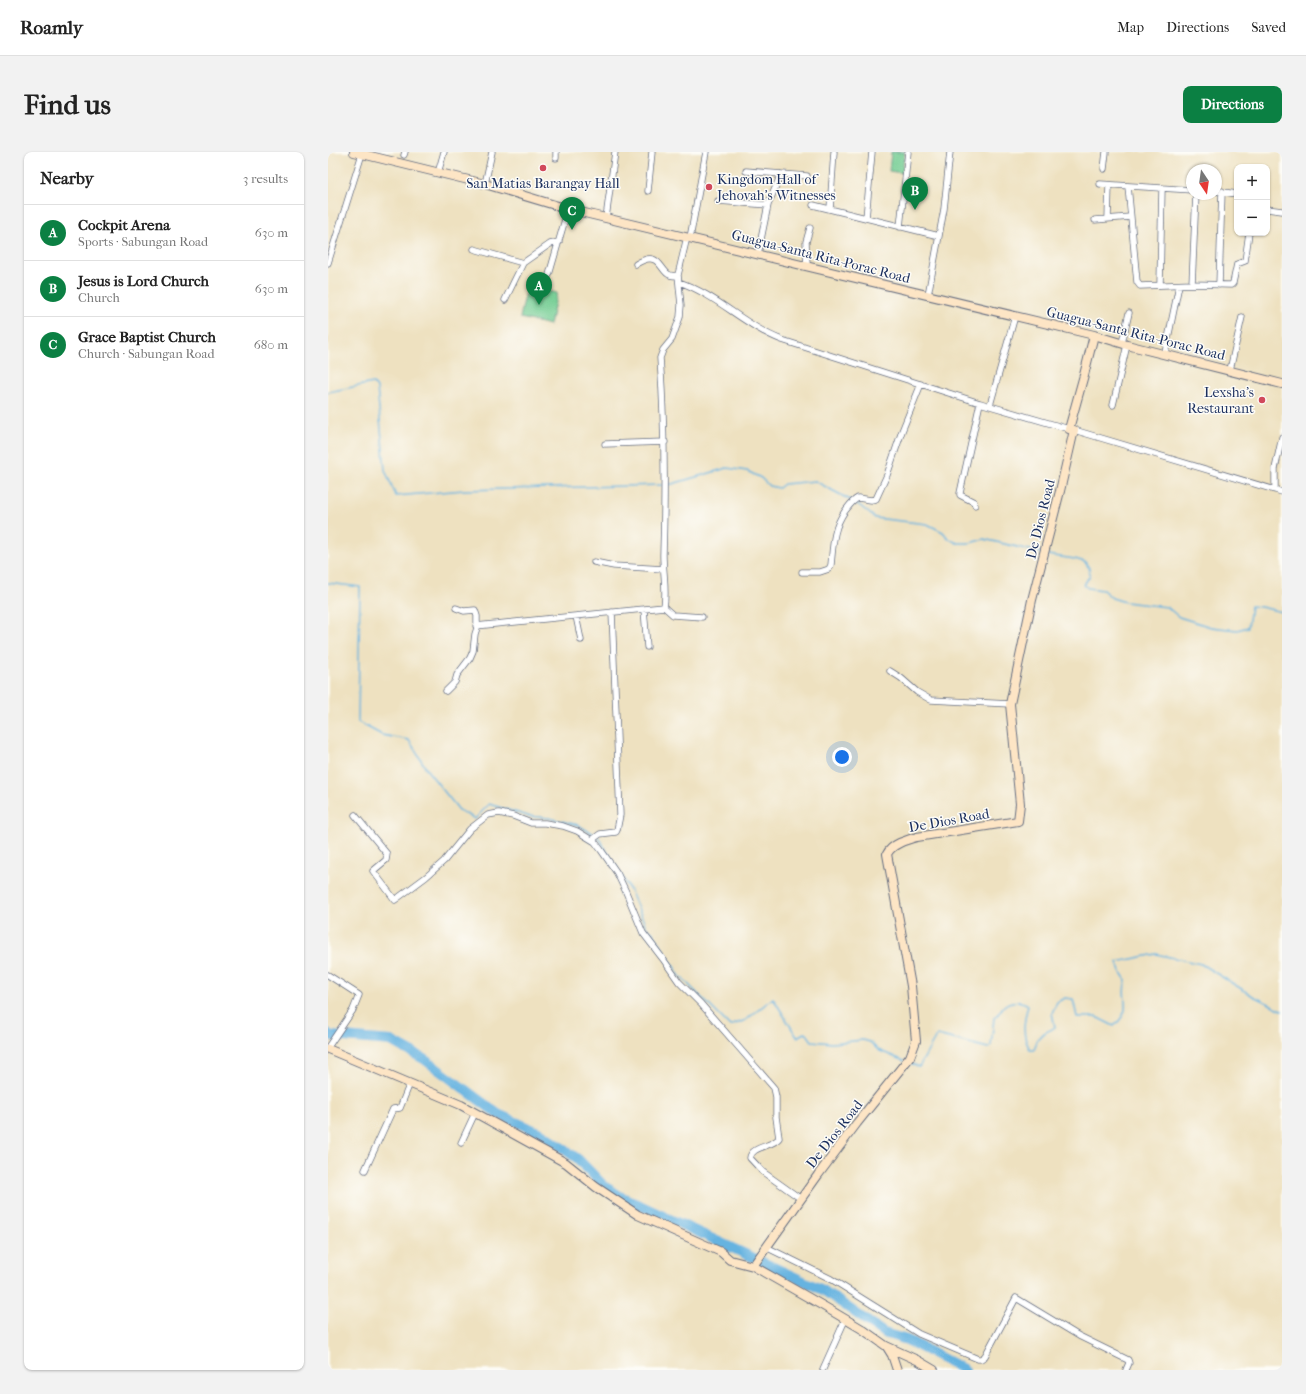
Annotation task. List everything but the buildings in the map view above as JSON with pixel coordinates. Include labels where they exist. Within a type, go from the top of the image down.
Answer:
[{"type":"street","points":[[438,173],[444,152]]},
{"type":"street","points":[[484,184],[492,152]]},
{"type":"street","points":[[556,152],[556,158]]},
{"type":"street","points":[[606,218],[615,152]]},
{"type":"street","points":[[648,191],[652,152]]},
{"type":"street","points":[[664,607],[665,588],[663,569],[665,442],[660,358],[663,350],[672,339],[680,317],[681,305],[678,275],[689,237],[706,152]]},
{"type":"street","points":[[830,209],[834,152]]},
{"type":"street","points":[[866,218],[872,152]]},
{"type":"street","points":[[900,227],[908,152]]},
{"type":"street","points":[[928,295],[939,236],[950,152]]},
{"type":"street","points":[[1104,169],[1106,152]]},
{"type":"street","points":[[328,263],[358,153]]},
{"type":"street","name":"Guagua-Santa Rita-Porac Road","points":[[358,153],[484,184],[568,209],[1094,335],[1282,384]]},
{"type":"street","points":[[746,171],[808,176]]},
{"type":"street","points":[[758,254],[768,206],[781,174]]},
{"type":"street","points":[[1100,184],[1186,190]]},
{"type":"street","points":[[1108,219],[1109,185]]},
{"type":"street","points":[[1128,186],[1136,282],[1140,286],[1192,284],[1228,286],[1233,283],[1238,264],[1245,261],[1249,236]]},
{"type":"street","points":[[1160,285],[1162,188]]},
{"type":"street","points":[[1222,192],[1234,194]]},
{"type":"street","points":[[1192,284],[1196,200]]},
{"type":"street","points":[[1219,200],[1219,286]]},
{"type":"street","points":[[718,201],[768,206]]},
{"type":"street","points":[[813,205],[939,236]]},
{"type":"street","points":[[549,275],[568,209]]},
{"type":"street","points":[[1270,209],[1282,211]]},
{"type":"street","points":[[1095,220],[1130,217]]},
{"type":"street","points":[[807,266],[806,242],[810,228]]},
{"type":"street","points":[[505,300],[523,263],[550,244],[559,242]]},
{"type":"street","points":[[474,249],[523,263]]},
{"type":"street","points":[[636,264],[648,259],[654,259],[660,263],[665,273],[671,276],[678,275]]},
{"type":"street","points":[[679,282],[694,288],[737,313],[767,334],[980,403],[1282,492]]},
{"type":"street","points":[[1164,353],[1179,285]]},
{"type":"street","points":[[1113,405],[1125,344],[1129,313]]},
{"type":"street","points":[[990,405],[1015,316]]},
{"type":"street","points":[[1230,370],[1242,316]]},
{"type":"street","name":"De Dios Road","points":[[754,1265],[800,1199],[857,1123],[910,1058],[914,1049],[916,1041],[911,986],[887,854],[889,850],[896,845],[917,837],[1018,820],[1020,804],[1010,704],[1023,639],[1045,554],[1094,335]]},
{"type":"street","points":[[802,572],[820,572],[829,569],[831,565],[834,533],[840,519],[852,502],[858,498],[871,500],[876,499],[921,384]]},
{"type":"street","points":[[975,505],[974,502],[960,495],[960,493],[980,403]]},
{"type":"street","points":[[1275,490],[1275,469],[1282,437]]},
{"type":"street","points":[[605,444],[665,442]]},
{"type":"street","points":[[594,562],[614,566],[663,569]]},
{"type":"street","points":[[476,626],[664,607],[673,615],[702,617]]},
{"type":"street","points":[[446,691],[455,682],[470,658],[477,628],[477,616],[475,610],[464,611],[456,608]]},
{"type":"street","points":[[644,609],[647,646]]},
{"type":"street","points":[[593,839],[600,834],[616,832],[620,815],[612,612]]},
{"type":"street","points":[[576,616],[581,640]]},
{"type":"street","points":[[890,671],[901,678],[917,692],[931,700],[1010,704]]},
{"type":"street","points":[[355,815],[387,854],[386,860],[373,872],[395,900],[426,877],[444,861],[470,828],[493,813],[513,816],[531,823],[545,823],[563,826],[578,831],[593,839],[617,873],[643,933],[683,987],[701,1004],[774,1088],[779,1140],[753,1152],[750,1155],[750,1158],[763,1172],[800,1199]]},
{"type":"street","points":[[328,975],[359,995],[353,1010],[328,1047],[448,1099],[475,1113],[566,1163],[596,1187],[638,1215],[721,1252],[730,1260],[754,1265],[886,1346],[934,1370]]},
{"type":"street","points":[[366,1170],[394,1109],[400,1108],[410,1083]]},
{"type":"street","points":[[461,1143],[475,1113]]},
{"type":"street","points":[[763,1250],[831,1279],[919,1334],[978,1359],[985,1356],[1016,1298],[1079,1336],[1128,1360],[1129,1363],[1126,1370]]},
{"type":"street","points":[[823,1368],[845,1320]]},
{"type":"street","points":[[886,1346],[892,1355],[897,1370]]},
{"type":"green space","points":[[891,152],[905,152],[902,173],[889,171]]},
{"type":"green space","points":[[527,286],[557,293],[550,325],[520,318]]},
{"type":"waterway","points":[[328,392],[373,383],[377,388],[385,470],[396,496],[464,490],[662,485]]},
{"type":"waterway","points":[[666,485],[727,468],[747,471],[761,478],[769,486],[779,488],[784,484],[815,481],[852,501]]},
{"type":"waterway","points":[[855,503],[875,518],[927,524],[943,532],[948,538],[957,543],[970,543],[984,539],[1042,553]]},
{"type":"waterway","points":[[1047,555],[1085,562],[1089,568],[1090,575],[1084,585],[1088,588],[1103,590],[1112,598],[1125,602],[1167,607],[1179,617],[1211,627],[1237,630],[1248,627],[1251,606],[1282,612]]},
{"type":"waterway","points":[[328,583],[360,587],[358,722],[382,735],[409,740],[427,770],[459,810],[475,819],[489,804],[528,816],[549,818],[578,825],[595,835]]},
{"type":"waterway","points":[[598,837],[617,868]]},
{"type":"waterway","points":[[621,875],[631,892],[646,927],[653,933],[679,975],[730,1026],[746,1020],[773,998],[797,1037],[804,1033],[807,1034],[812,1041],[832,1043],[863,1040],[870,1042],[878,1050],[904,1061]]},
{"type":"waterway","points":[[910,1063],[919,1067],[937,1035],[988,1048],[991,1046],[994,1018],[1003,1007],[1012,1002],[1022,1002],[1028,1005],[1025,1016],[1024,1033],[1030,1049],[1034,1049],[1038,1039],[1043,1033],[1055,1027],[1052,1013],[1057,1002],[1065,998],[1073,999],[1077,1017],[1096,1017],[1114,1026],[1124,1014],[1125,1008],[1124,987],[1126,980],[1120,971],[1117,962],[1156,954],[1201,964],[1253,996],[1282,1010]]},
{"type":"waterway","points":[[328,1034],[332,1036],[391,1041],[424,1059],[498,1114],[543,1134],[578,1159],[604,1186],[620,1196],[823,1290],[884,1333],[907,1340],[965,1370]]},
{"type":"place","name":"San Matias Barangay Hall","points":[[543,168]]},
{"type":"place","name":"Kingdom Hall of Jehovah's Witnesses","points":[[709,187]]},
{"type":"place","name":"Jesus is Lord Church","points":[[915,210]]},
{"type":"place","name":"Grace Baptist Church","points":[[572,230]]},
{"type":"place","name":"Cockpit Arena","points":[[539,305]]},
{"type":"place","name":"Lexsha's Restaurant","points":[[1262,400]]}]
